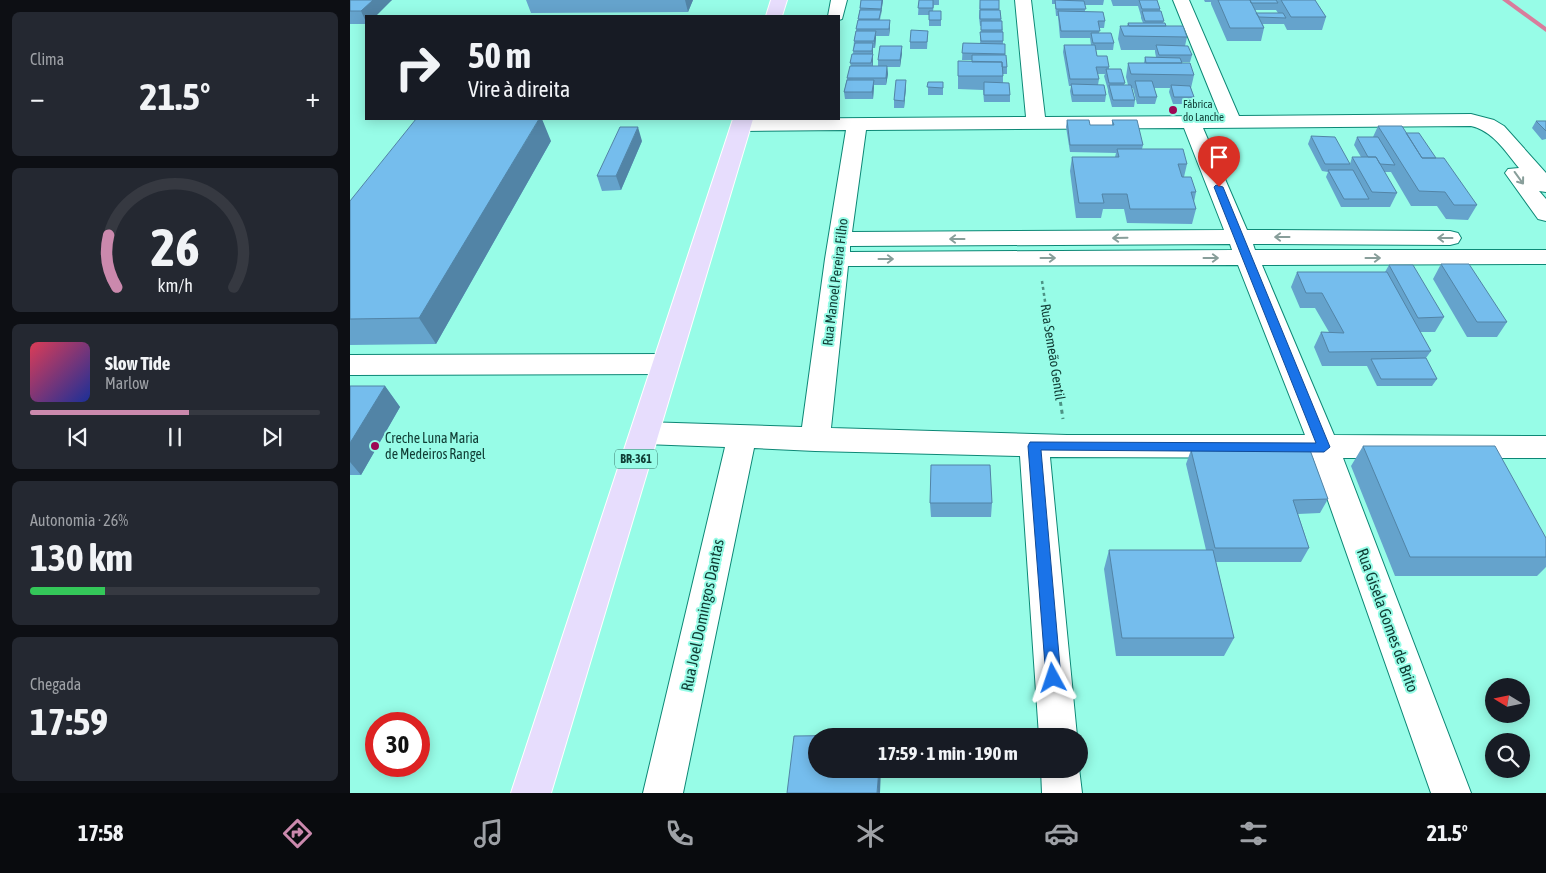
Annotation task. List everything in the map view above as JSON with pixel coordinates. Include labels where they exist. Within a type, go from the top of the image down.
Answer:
[{"type":"main road","points":[[774,15],[779,0]]},
{"type":"main road","name":"BR-361","points":[[531,793],[742,122]]},
{"type":"street","points":[[836,15],[839,0]]},
{"type":"street","points":[[1023,0],[1036,122]]},
{"type":"street","points":[[1181,0],[1232,121]]},
{"type":"street","points":[[1462,120],[1474,125],[1488,138],[1546,214]]},
{"type":"street","name":"Rua Gisela Gomes de Brito","points":[[1191,121],[1324,447],[1451,793]]},
{"type":"street","points":[[742,122],[857,124],[1479,121],[1497,130],[1546,186]]},
{"type":"street","name":"Rua Manoel Pereira Filho","points":[[815,440],[838,249],[857,124]]},
{"type":"street","points":[[838,249],[1243,247],[1546,239]]},
{"type":"street","points":[[838,249],[1039,258],[1243,247],[1546,257]]},
{"type":"street","points":[[350,365],[666,364]]},
{"type":"street","points":[[644,433],[1034,446],[1324,447],[1494,460],[1546,447]]},
{"type":"street","name":"Rua Joel Domingos Dantas","points":[[663,793],[742,437]]},
{"type":"street","points":[[1034,446],[1057,728]]},
{"type":"street","points":[[1061,778],[1062,793]]},
{"type":"path","name":"Rua Semeão Gentil","points":[[1039,258],[1068,446]]},
{"type":"building","points":[[350,0],[373,0],[361,11],[350,11]]},
{"type":"building","points":[[861,0],[882,0],[881,9],[860,8]]},
{"type":"building","points":[[919,0],[933,0],[933,8],[918,8]]},
{"type":"building","points":[[980,0],[999,0],[999,9],[980,9]]},
{"type":"building","points":[[1055,0],[1084,1],[1086,9],[1056,9]]},
{"type":"building","points":[[1139,0],[1157,0],[1160,9],[1142,9]]},
{"type":"building","points":[[1218,0],[1250,0],[1264,28],[1230,28]]},
{"type":"building","points":[[1250,0],[1276,0],[1278,3],[1251,3]]},
{"type":"building","points":[[1281,0],[1315,0],[1326,17],[1291,17]]},
{"type":"building","points":[[860,10],[881,10],[879,19],[858,19]]},
{"type":"building","points":[[980,10],[1000,10],[1001,19],[980,19]]},
{"type":"building","points":[[929,11],[941,11],[941,20],[929,20]]},
{"type":"building","points":[[1058,11],[1103,12],[1105,21],[1098,21],[1100,31],[1061,31]]},
{"type":"building","points":[[1142,11],[1161,11],[1164,21],[1145,21]]},
{"type":"building","points":[[1256,13],[1283,13],[1286,18],[1259,17]]},
{"type":"building","points":[[858,20],[890,20],[889,29],[856,29]]},
{"type":"building","points":[[981,21],[1002,21],[1002,30],[981,30]]},
{"type":"building","points":[[1128,23],[1165,23],[1166,26],[1129,26]]},
{"type":"building","points":[[1120,26],[1183,26],[1187,37],[1124,36]]},
{"type":"building","points":[[911,30],[928,31],[927,42],[910,42]]},
{"type":"building","points":[[856,31],[876,31],[874,41],[854,41]]},
{"type":"building","points":[[980,32],[1003,32],[1003,41],[981,41]]},
{"type":"building","points":[[1091,33],[1111,33],[1114,43],[1093,43]]},
{"type":"building","points":[[855,43],[873,43],[872,51],[853,51]]},
{"type":"building","points":[[963,43],[1005,44],[1005,54],[962,53]]},
{"type":"building","points":[[1064,45],[1095,45],[1097,56],[1107,56],[1109,67],[1096,67],[1099,79],[1070,79]]},
{"type":"building","points":[[1156,45],[1188,46],[1192,55],[1159,55]]},
{"type":"building","points":[[880,46],[902,46],[900,60],[878,60]]},
{"type":"building","points":[[852,54],[873,54],[871,63],[850,63]]},
{"type":"building","points":[[972,55],[1006,55],[1007,67],[1002,67],[1002,62],[972,62]]},
{"type":"building","points":[[1145,57],[1180,58],[1182,63],[1146,63]]},
{"type":"building","points":[[958,61],[1002,62],[1003,76],[958,76]]},
{"type":"building","points":[[1128,63],[1190,63],[1194,75],[1131,74]]},
{"type":"building","points":[[850,66],[887,66],[886,78],[847,78]]},
{"type":"building","points":[[1106,69],[1121,69],[1125,83],[1109,83]]},
{"type":"building","points":[[847,80],[874,80],[872,92],[844,92]]},
{"type":"building","points":[[896,80],[906,80],[904,101],[894,100]]},
{"type":"building","points":[[1135,81],[1152,81],[1157,97],[1139,97]]},
{"type":"building","points":[[928,82],[943,82],[943,88],[927,87]]},
{"type":"building","points":[[984,82],[1009,83],[1010,95],[984,95]]},
{"type":"building","points":[[1071,84],[1104,85],[1106,95],[1073,95]]},
{"type":"building","points":[[1109,85],[1131,85],[1135,100],[1113,100]]},
{"type":"building","points":[[1171,85],[1190,86],[1194,97],[1174,97]]},
{"type":"building","points":[[415,120],[538,120],[419,318],[350,319],[350,201]]},
{"type":"building","points":[[1067,120],[1089,120],[1090,125],[1114,125],[1112,120],[1137,120],[1143,145],[1070,145]]},
{"type":"building","points":[[1536,121],[1546,121],[1546,131]]},
{"type":"building","points":[[1378,126],[1402,126],[1422,158],[1444,158],[1477,205],[1454,205],[1445,192],[1419,191]]},
{"type":"building","points":[[620,127],[638,127],[616,176],[597,176]]},
{"type":"building","points":[[1406,133],[1419,133],[1436,158],[1422,158]]},
{"type":"building","points":[[1311,136],[1335,137],[1350,164],[1325,164]]},
{"type":"building","points":[[1357,137],[1378,137],[1395,165],[1380,164],[1376,157],[1368,157]]},
{"type":"building","points":[[1117,149],[1183,149],[1187,164],[1178,164],[1182,177],[1191,177],[1196,192],[1191,192],[1196,209],[1130,209],[1127,194],[1102,194],[1104,203],[1079,203],[1072,157],[1119,157]]},
{"type":"building","points":[[1352,157],[1376,157],[1397,193],[1372,192]]},
{"type":"building","points":[[1328,170],[1353,170],[1369,199],[1344,199]]},
{"type":"building","points":[[1441,264],[1469,264],[1507,322],[1477,322]]},
{"type":"building","points":[[1389,265],[1413,265],[1444,317],[1418,318]]},
{"type":"building","points":[[1297,272],[1387,272],[1431,351],[1329,352],[1321,332],[1344,333],[1322,293],[1306,293]]},
{"type":"building","points":[[1426,358],[1437,379],[1381,379],[1371,359]]},
{"type":"building","points":[[350,386],[385,386],[350,443]]},
{"type":"building","points":[[1363,446],[1495,446],[1546,538],[1546,557],[1410,557]]},
{"type":"building","points":[[1191,450],[1310,450],[1328,499],[1293,500],[1309,548],[1215,548]]},
{"type":"building","points":[[931,465],[990,465],[992,503],[930,503]]},
{"type":"building","points":[[1109,550],[1213,550],[1234,638],[1122,638]]},
{"type":"building","points":[[794,736],[808,736],[808,778],[878,778],[877,793],[787,793]]},
{"type":"waterway","points":[[1505,0],[1546,30]]},
{"type":"place","name":"Fábrica do Lanche","points":[[1173,110]]},
{"type":"place","name":"Creche Luna Maria de Medeiros Rangel","points":[[375,446]]},
{"type":"route","points":[[1053,678],[1034,446],[1324,447],[1219,187]]}]
